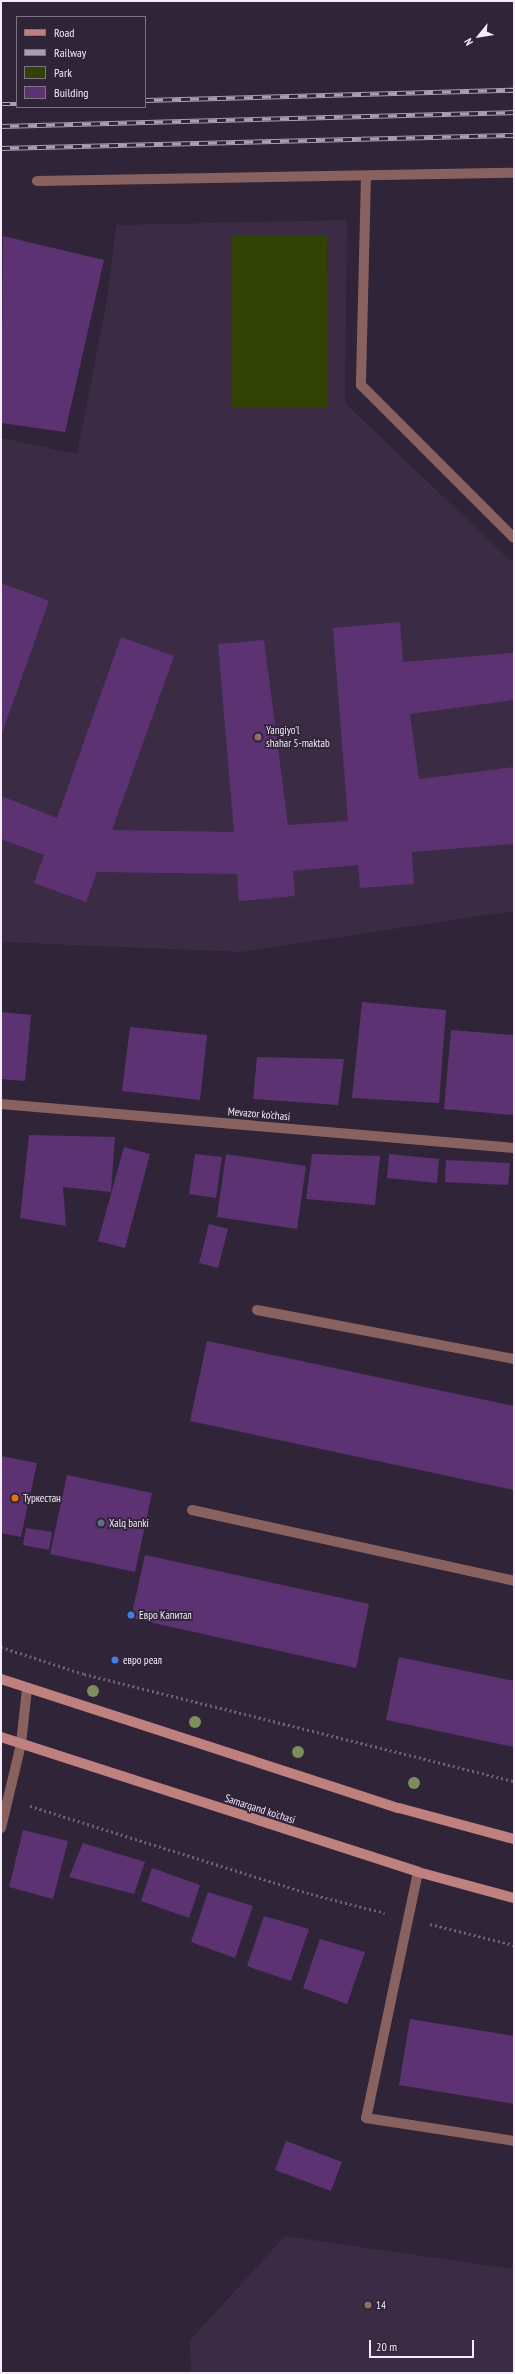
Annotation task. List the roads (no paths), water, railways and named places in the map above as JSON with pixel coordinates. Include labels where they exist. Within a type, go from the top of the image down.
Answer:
[{"type":"main road","points":[[1,1679],[27,1689],[399,1808],[514,1839]]},
{"type":"main road","name":"Samarqand ko'chasi","points":[[1,1737],[418,1872],[514,1898]]},
{"type":"street","points":[[37,181],[514,173]]},
{"type":"street","points":[[366,176],[361,385],[514,538]]},
{"type":"street","name":"Mevazor ko'chasi","points":[[1,1104],[514,1148]]},
{"type":"street","points":[[257,1310],[514,1359]]},
{"type":"street","points":[[192,1510],[514,1581]]},
{"type":"street","points":[[1,1828],[21,1744],[27,1689]]},
{"type":"street","points":[[418,1872],[407,1918],[366,2118],[514,2142]]},
{"type":"railway","points":[[146,100],[514,90]]},
{"type":"railway","points":[[1,104],[16,104]]},
{"type":"railway","points":[[1,126],[514,112]]},
{"type":"railway","points":[[1,148],[514,135]]},
{"type":"place","name":"Yangiyo'l shahar 5-maktab","points":[[258,737]]},
{"type":"place","name":"Туркестан","points":[[15,1498]]},
{"type":"place","name":"Xalq banki","points":[[101,1523]]},
{"type":"place","name":"Евро Капитал","points":[[131,1615]]},
{"type":"place","name":"евро реал","points":[[115,1660]]},
{"type":"place","name":"14","points":[[368,2305]]}]
